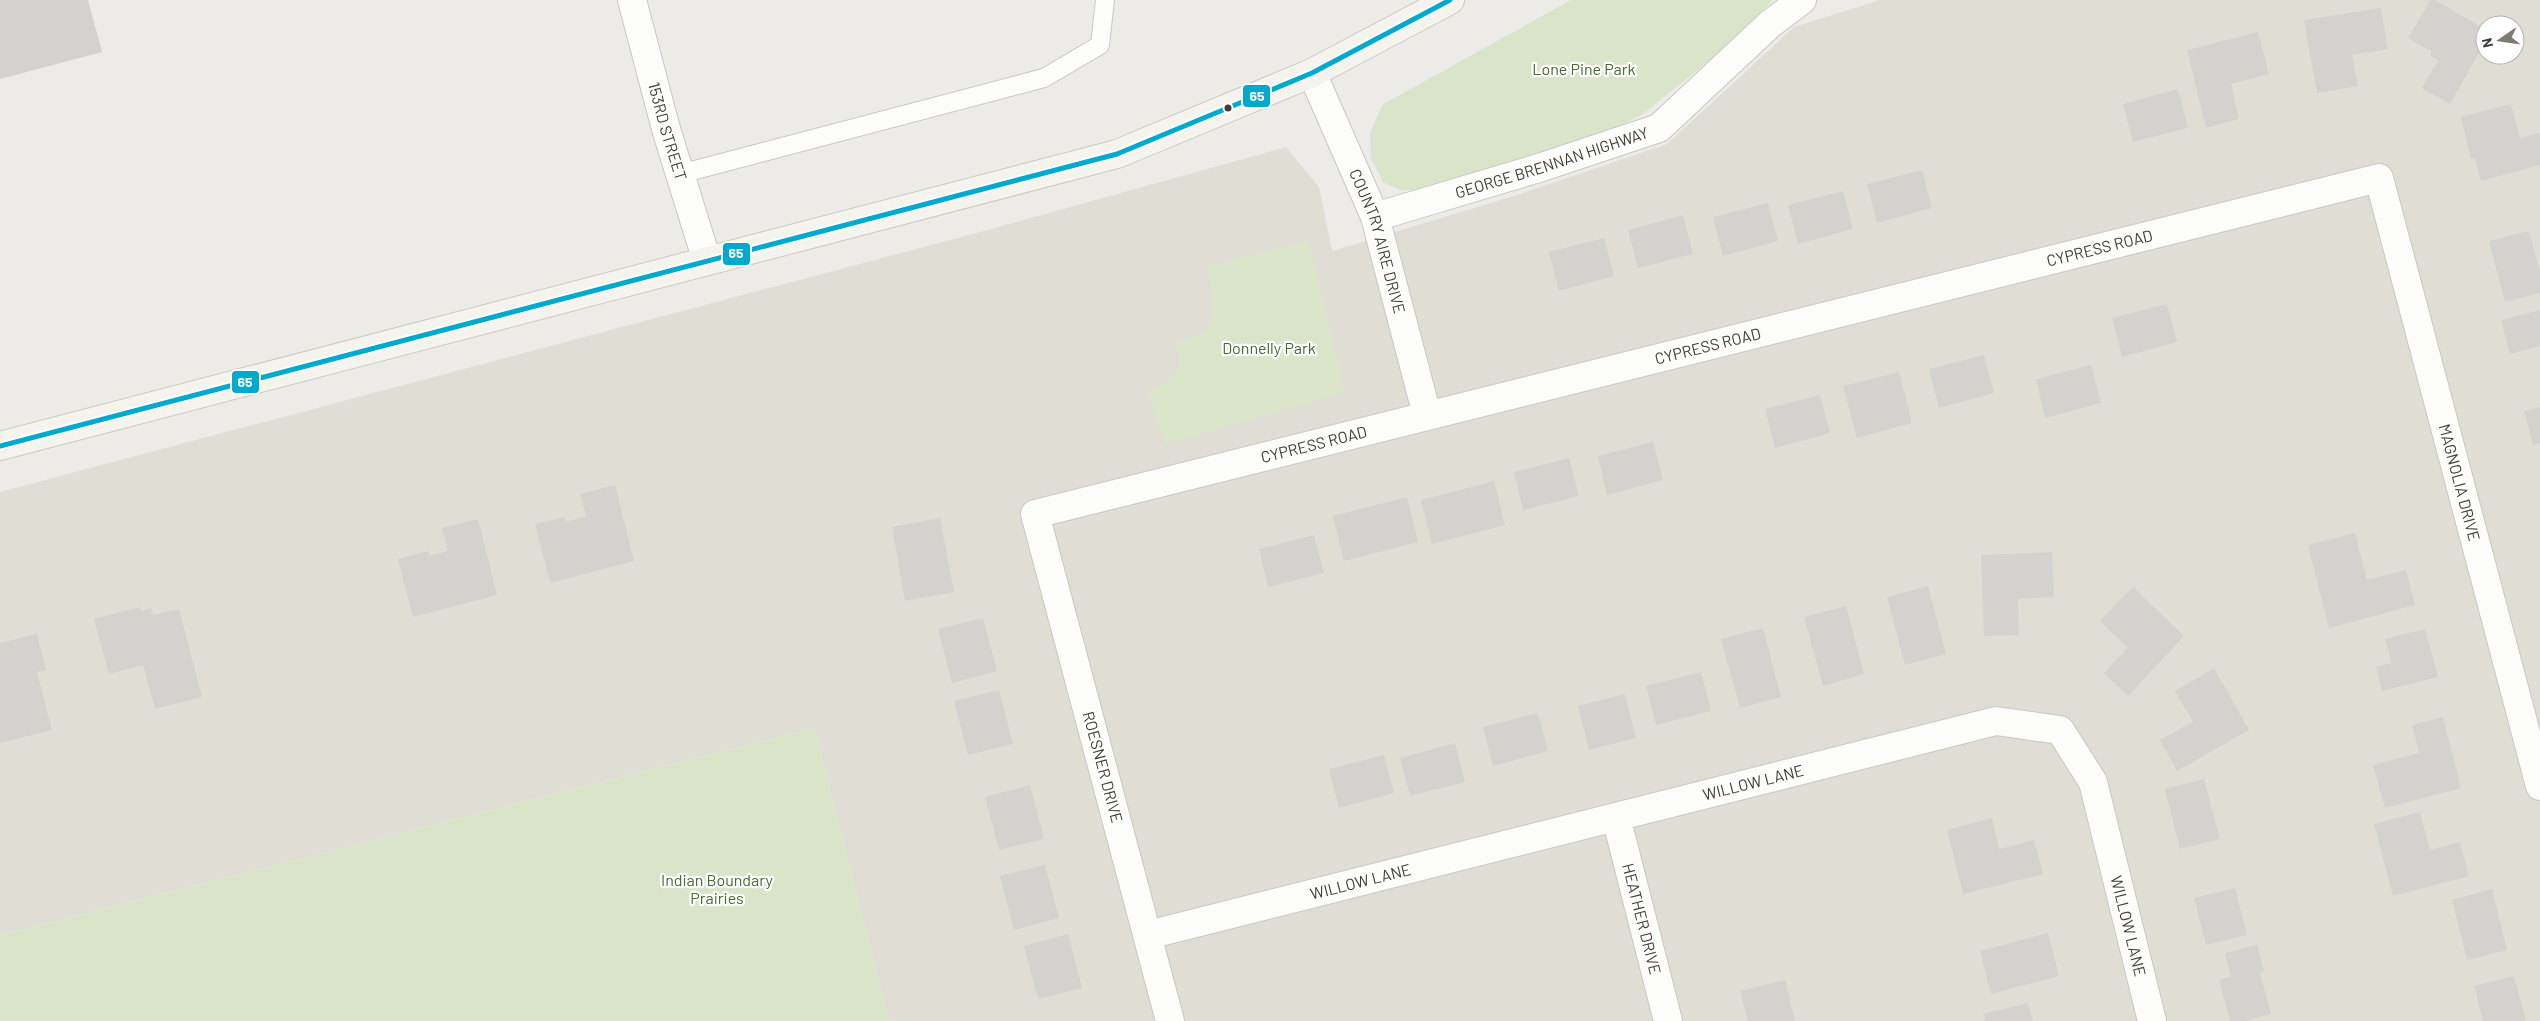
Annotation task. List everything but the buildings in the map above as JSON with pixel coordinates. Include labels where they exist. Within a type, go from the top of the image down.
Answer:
[{"type":"main road","points":[[0,446],[1117,154],[1312,73],[1450,0]]},
{"type":"street","name":"153RD STREET","points":[[632,0],[706,261]]},
{"type":"street","name":"GEORGE BRENNAN HIGHWAY","points":[[1375,217],[1539,168],[1659,128],[1770,24],[1802,0]]},
{"type":"street","name":"COUNTRY AIRE DRIVE","points":[[1312,73],[1375,217],[1426,415]]},
{"type":"street","name":"CYPRESS ROAD","points":[[1036,514],[2379,178]]},
{"type":"street","name":"MAGNOLIA DRIVE","points":[[2379,178],[2540,786]]},
{"type":"street","name":"ROESNER DRIVE","points":[[1036,514],[1170,1021]]},
{"type":"street","name":"WILLOW LANE","points":[[1148,935],[1996,721],[2060,730],[2092,782],[2152,1021]]},
{"type":"street","name":"HEATHER DRIVE","points":[[1616,817],[1668,1021]]},
{"type":"lane","points":[[680,174],[1044,78],[1100,45],[1106,0]]},
{"type":"shaded area","points":[[1880,0],[2540,0],[2540,1021],[889,1021],[814,728],[0,935],[0,492],[984,231],[1286,147],[1319,187],[1332,251],[1517,195],[1667,144],[1794,27]]},
{"type":"green space","name":"Lone Pine Park","points":[[1571,0],[1773,0],[1716,55],[1644,113],[1586,144],[1434,190],[1400,190],[1383,182],[1371,158],[1370,133],[1382,105]]},
{"type":"green space","name":"Donnelly Park","points":[[1308,240],[1345,392],[1165,444],[1147,392],[1165,383],[1175,375],[1178,363],[1176,343],[1207,331],[1214,309],[1207,267]]},
{"type":"green space","name":"Indian Boundary Prairies","points":[[814,728],[889,1021],[0,1021],[0,935]]},
{"type":"transit line","name":"65","points":[[0,446],[1117,154],[1312,73],[1450,0]]}]
